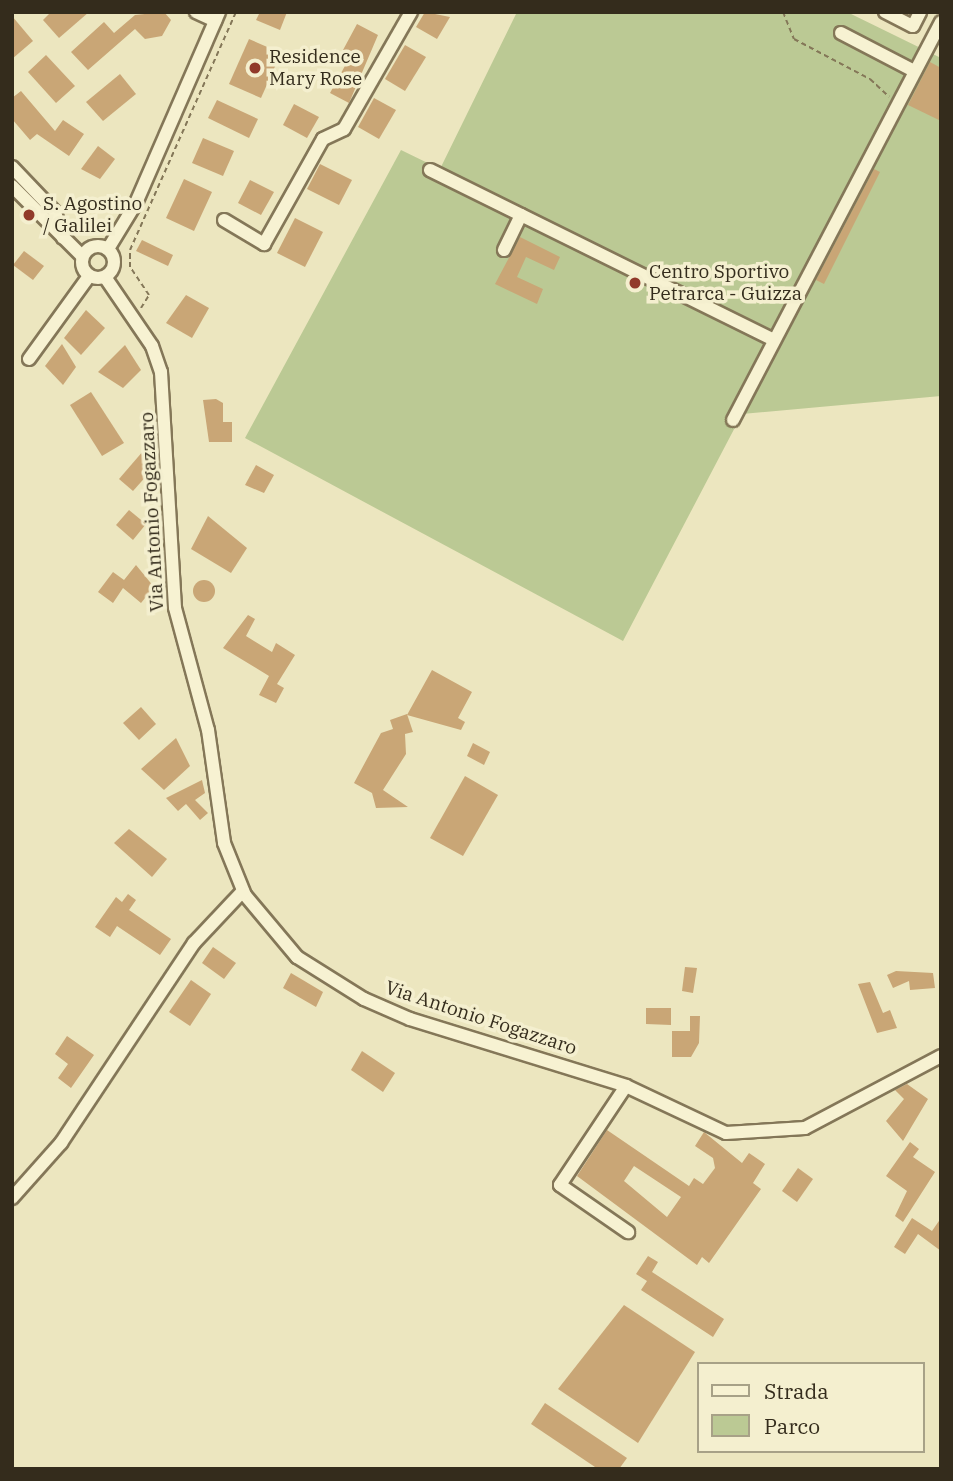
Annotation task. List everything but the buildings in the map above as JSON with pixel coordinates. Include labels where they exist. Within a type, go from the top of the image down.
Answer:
[{"type":"street","points":[[89,276],[105,277],[114,267],[108,249],[136,203],[217,16],[195,12]]},
{"type":"street","points":[[224,220],[264,244],[323,138],[344,129],[411,12]]},
{"type":"street","points":[[913,26],[920,12]]},
{"type":"street","points":[[893,14],[935,42]]},
{"type":"street","points":[[733,420],[912,69],[935,42],[941,22]]},
{"type":"street","points":[[841,33],[912,69]]},
{"type":"street","points":[[12,167],[55,212],[66,245]]},
{"type":"street","points":[[430,170],[774,340]]},
{"type":"street","points":[[12,186],[66,245],[82,256],[89,276]]},
{"type":"street","points":[[504,250],[521,215]]},
{"type":"street","points":[[82,256],[93,247],[108,249]]},
{"type":"street","points":[[29,359],[89,276]]},
{"type":"street","name":"Via Antonio Fogazzaro","points":[[105,277],[152,346],[165,404],[175,608],[208,730],[219,825],[243,891],[297,957],[364,999],[626,1086],[726,1133],[777,1134],[838,1115],[941,1056]]},
{"type":"street","points":[[12,1198],[61,1143],[194,943],[243,891]]},
{"type":"street","points":[[626,1086],[560,1185],[628,1232]]},
{"type":"path","points":[[138,311],[149,295],[130,267],[130,250],[236,12]]},
{"type":"path","points":[[783,12],[794,39],[870,79],[896,101]]},
{"type":"green space","name":"Centro Sportivo Petrarca - Guizza","points":[[517,12],[847,12],[941,58],[941,396],[742,414],[623,641],[245,438],[401,150],[440,169]]},
{"type":"place","name":"Residence Mary Rose","points":[[255,68]]},
{"type":"place","name":"S. Agostino / Galilei","points":[[29,215]]},
{"type":"place","name":"Centro Sportivo Petrarca - Guizza","points":[[635,283]]}]
